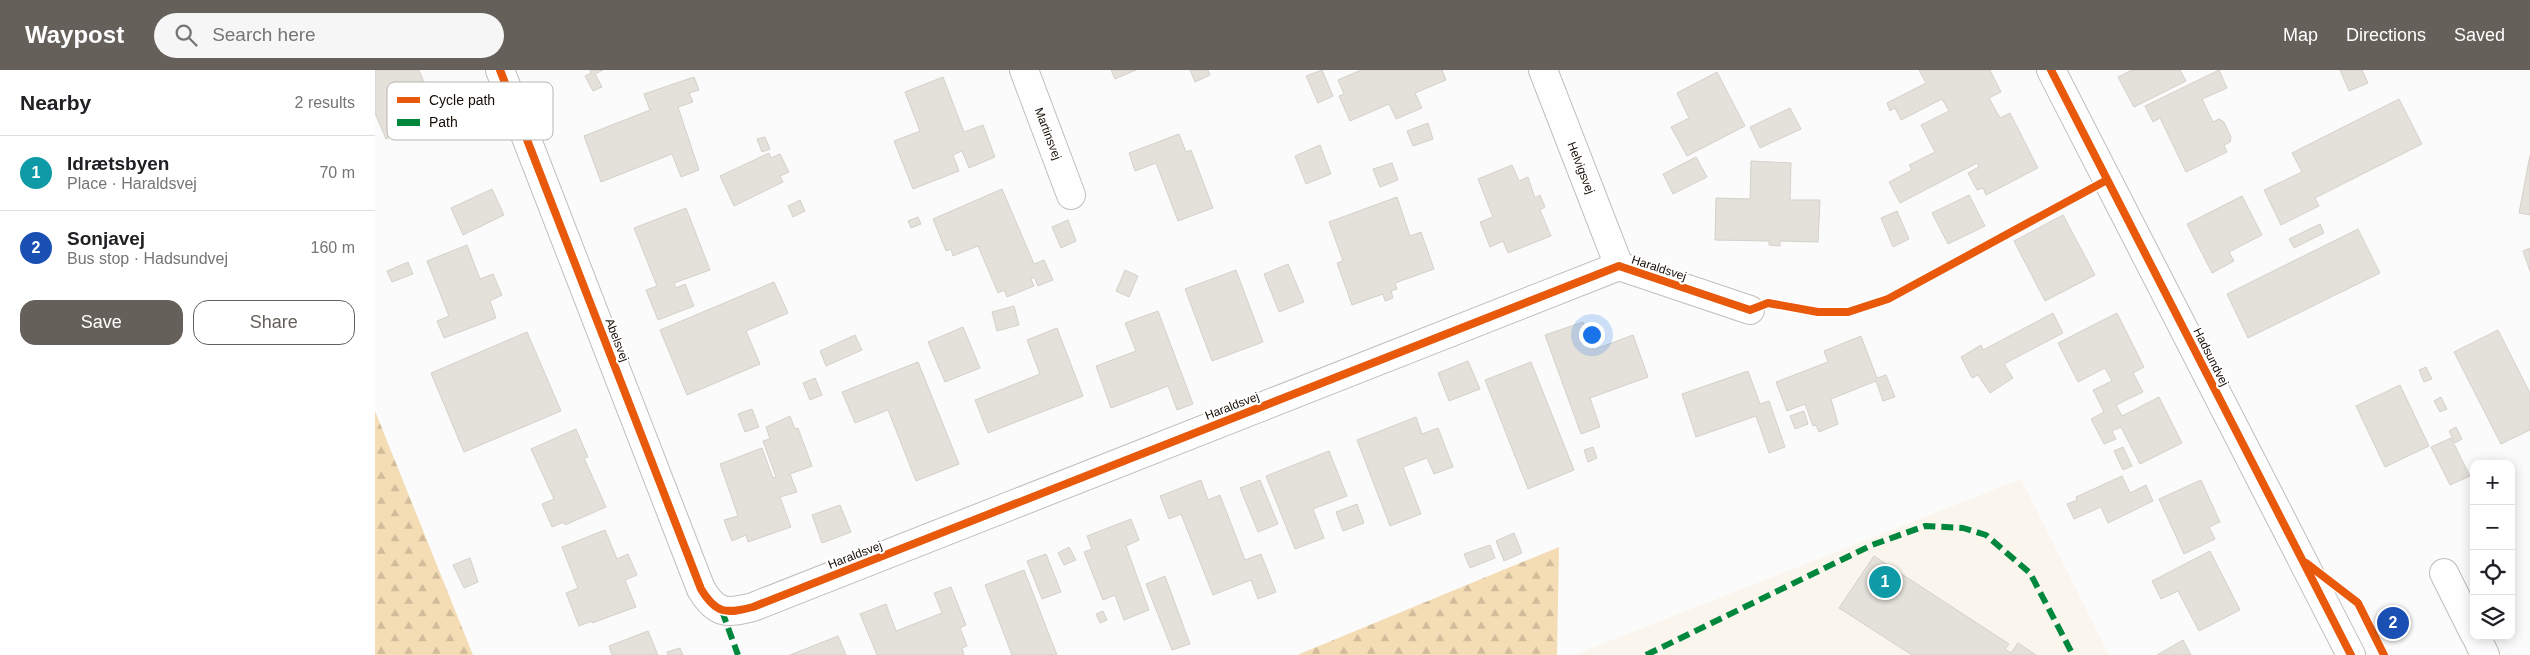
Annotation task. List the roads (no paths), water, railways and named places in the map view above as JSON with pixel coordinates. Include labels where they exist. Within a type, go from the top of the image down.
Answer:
[{"type":"street","name":"Abelsvej","points":[[500,70],[505,82]]},
{"type":"street","name":"Martinsvej","points":[[1024,70],[1071,195]]},
{"type":"street","name":"Helvigsvej","points":[[1543,70],[1619,266]]},
{"type":"street","name":"Hadsundvej","points":[[2051,70],[2351,655]]},
{"type":"street","name":"Abelsvej","points":[[527,140],[701,589],[709,602],[722,611]]},
{"type":"street","name":"Haraldsvej","points":[[722,611],[736,611],[753,607],[1619,266],[1750,310]]},
{"type":"street","points":[[2445,573],[2470,625]]},
{"type":"street","points":[[2477,640],[2485,655]]},
{"type":"place","name":"Idrætsbyen","points":[[1885,582]]},
{"type":"place","name":"Sonjavej","points":[[2393,623]]}]
